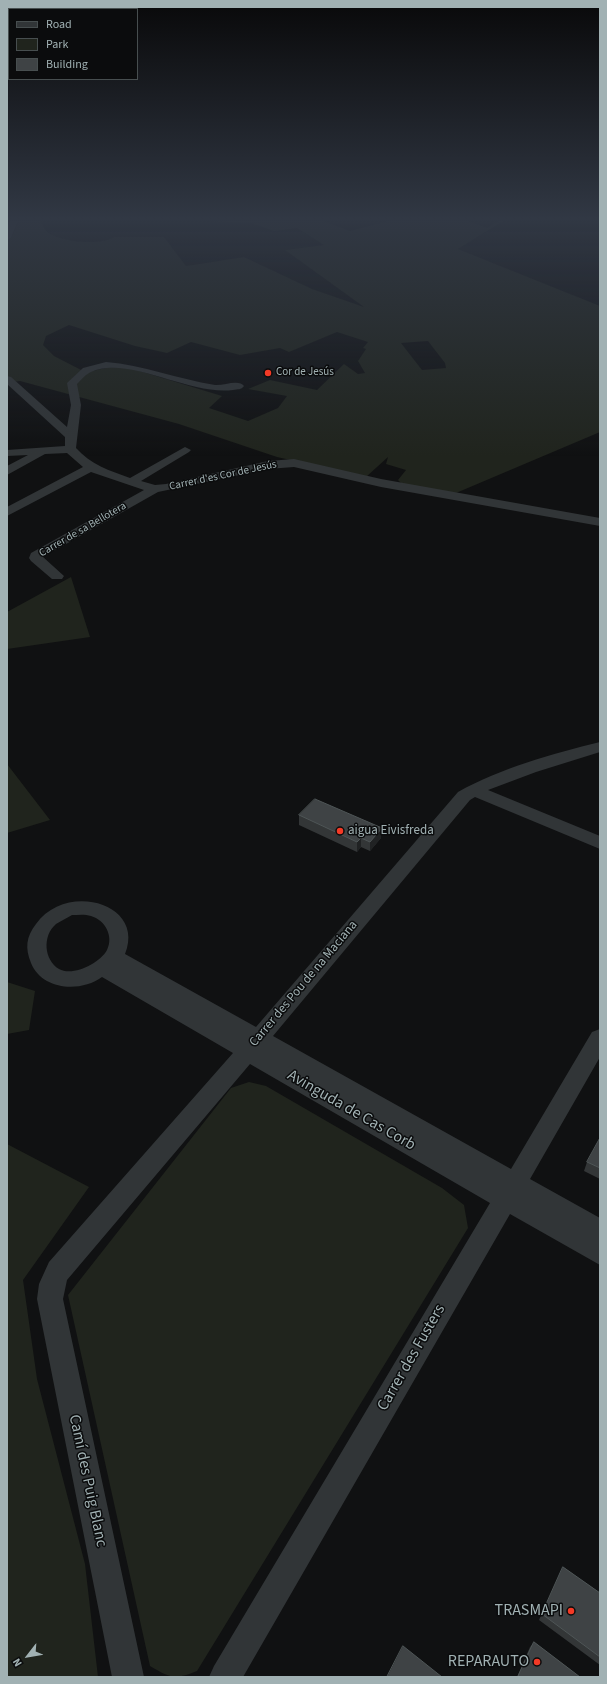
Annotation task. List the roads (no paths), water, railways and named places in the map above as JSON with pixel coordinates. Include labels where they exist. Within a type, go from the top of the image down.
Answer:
[{"type":"street","points":[[7,453],[70,449],[76,405],[72,383],[77,376],[97,367],[114,365],[132,366],[212,388],[232,389],[239,386]]},
{"type":"street","points":[[7,379],[71,436]]},
{"type":"street","name":"Carrer d'es Cor de Jesús","points":[[70,449],[78,459],[90,467],[155,489],[166,488],[268,465],[294,464],[381,483],[600,522]]},
{"type":"street","points":[[131,482],[185,450]]},
{"type":"street","points":[[7,471],[40,454],[42,451]]},
{"type":"street","points":[[7,512],[90,467]]},
{"type":"street","name":"Carrer de sa Bellotera","points":[[57,576],[36,558],[36,556],[155,489]]},
{"type":"street","name":"Carrer des Pou de na Maciana","points":[[52,1284],[58,1271],[253,1045],[464,796],[473,790],[510,776],[600,747]]},
{"type":"street","points":[[473,790],[600,843]]},
{"type":"street","points":[[69,908],[97,910],[108,916],[116,925],[120,935],[119,946],[108,963],[82,977],[70,979],[54,978],[39,973],[29,964],[25,952],[26,940],[32,928],[42,919],[55,912],[69,908]]},
{"type":"street","name":"Avinguda de Cas Corb","points":[[108,963],[510,1191],[600,1253]]},
{"type":"street","name":"Carrer des Fusters","points":[[225,1677],[600,1038]]},
{"type":"street","name":"Avinguda de Cas Corb","points":[[510,1191],[600,1231]]},
{"type":"street","name":"Camí des Puig Blanc","points":[[52,1284],[50,1299],[128,1677]]},
{"type":"place","name":"Cor de Jesús","points":[[268,373]]},
{"type":"place","name":"aigua Eivisfreda","points":[[340,831]]},
{"type":"place","name":"TRASMAPI","points":[[571,1611]]},
{"type":"place","name":"REPARAUTO","points":[[537,1662]]}]
